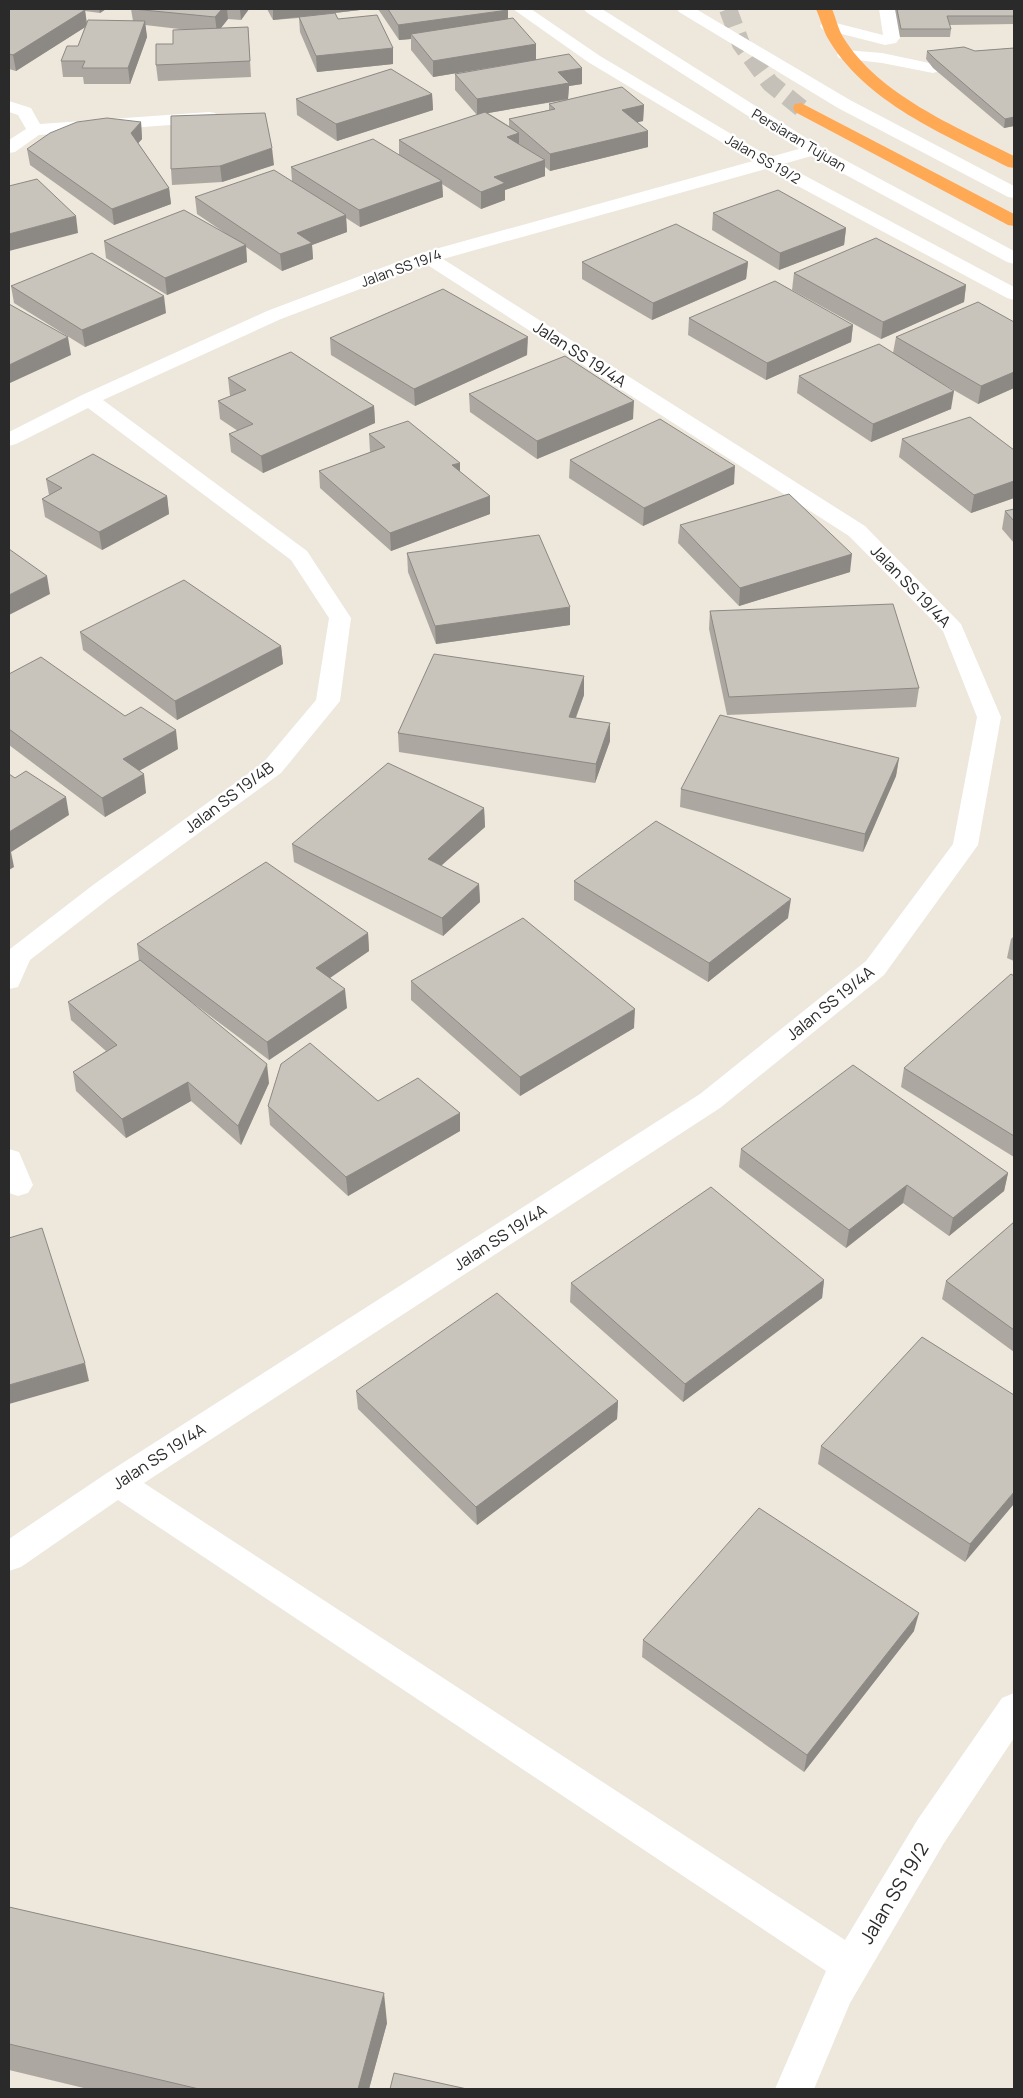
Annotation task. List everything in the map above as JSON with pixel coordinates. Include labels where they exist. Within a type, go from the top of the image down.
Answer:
[{"type":"highway","points":[[824,9],[828,26],[846,55],[882,90],[1014,163]]},
{"type":"highway","points":[[801,108],[1014,221]]},
{"type":"street","name":"Jalan SS 19/2","points":[[521,9],[594,59],[770,164],[1014,294]]},
{"type":"street","name":"Persiaran Tujuan","points":[[592,9],[813,150],[1014,258]]},
{"type":"street","points":[[685,9],[844,104],[1014,193]]},
{"type":"street","points":[[828,26],[890,40],[892,38],[887,9]]},
{"type":"street","points":[[846,55],[882,58],[934,68]]},
{"type":"street","points":[[9,106],[25,112],[34,130]]},
{"type":"street","points":[[9,148],[34,130],[226,115]]},
{"type":"street","name":"Jalan SS 19/4","points":[[9,440],[89,399],[274,315],[428,257],[770,164],[813,150]]},
{"type":"street","name":"Jalan SS 19/4A","points":[[9,1557],[118,1483],[710,1101],[875,968],[965,845],[989,717],[953,629],[857,531],[428,257]]},
{"type":"street","name":"Jalan SS 19/4B","points":[[9,980],[19,955],[102,891],[272,768],[328,701],[340,618],[299,556],[89,399]]},
{"type":"street","points":[[118,1483],[850,1966]]},
{"type":"street","name":"Jalan SS 19/2","points":[[795,2089],[836,1990],[931,1831],[1014,1708]]},
{"type":"building","points":[[9,9],[85,10],[13,55],[9,54]]},
{"type":"building","points":[[133,9],[222,9],[215,17]]},
{"type":"building","points":[[388,9],[506,9],[508,10],[398,25]]},
{"type":"building","points":[[897,9],[1014,9],[1014,16],[947,16],[951,29],[901,29]]},
{"type":"building","points":[[335,13],[338,19],[377,15],[393,48],[316,56],[299,17]]},
{"type":"building","points":[[513,18],[536,44],[433,61],[411,34]]},
{"type":"building","points":[[88,20],[145,21],[128,68],[82,68],[85,61],[61,61],[67,46],[78,46]]},
{"type":"building","points":[[248,27],[250,61],[156,65],[156,44],[173,44],[173,30]]},
{"type":"building","points":[[964,47],[975,51],[1014,48],[1014,117],[1005,119],[927,51]]},
{"type":"building","points":[[569,54],[582,68],[558,72],[569,83],[477,99],[455,74]]},
{"type":"building","points":[[391,69],[432,94],[336,124],[296,99]]},
{"type":"building","points":[[622,87],[644,105],[622,110],[648,131],[550,154],[509,119],[555,109],[549,104]]},
{"type":"building","points":[[485,112],[519,133],[507,137],[545,160],[494,177],[505,183],[481,192],[399,140]]},
{"type":"building","points":[[265,113],[272,148],[220,166],[171,169],[171,116]]},
{"type":"building","points":[[107,118],[141,122],[131,133],[169,188],[112,209],[27,149],[50,133],[77,122]]},
{"type":"building","points":[[373,139],[442,181],[359,210],[291,167]]},
{"type":"building","points":[[274,170],[346,215],[297,233],[312,243],[280,254],[195,197]]},
{"type":"building","points":[[37,179],[76,216],[9,234],[9,186]]},
{"type":"building","points":[[778,190],[846,228],[780,253],[713,213]]},
{"type":"building","points":[[184,210],[246,245],[165,278],[104,241]]},
{"type":"building","points":[[676,224],[748,262],[653,303],[582,262]]},
{"type":"building","points":[[876,238],[966,285],[883,322],[794,273]]},
{"type":"building","points":[[92,253],[164,296],[82,330],[11,286]]},
{"type":"building","points":[[775,281],[853,325],[767,363],[689,318]]},
{"type":"building","points":[[443,289],[528,337],[414,389],[330,338]]},
{"type":"building","points":[[978,302],[1014,322],[1014,372],[981,386],[896,337]]},
{"type":"building","points":[[9,304],[68,337],[9,365]]},
{"type":"building","points":[[879,344],[954,391],[873,424],[799,376]]},
{"type":"building","points":[[291,352],[374,406],[261,456],[229,434],[253,424],[218,401],[246,390],[228,378]]},
{"type":"building","points":[[565,356],[634,401],[537,441],[469,394]]},
{"type":"building","points":[[970,417],[1014,450],[1014,481],[974,495],[902,439]]},
{"type":"building","points":[[660,419],[735,466],[644,508],[570,460]]},
{"type":"building","points":[[408,421],[460,463],[452,465],[490,496],[390,533],[319,471],[385,447],[369,434]]},
{"type":"building","points":[[93,454],[167,496],[99,532],[42,499],[62,488],[46,479]]},
{"type":"building","points":[[789,494],[852,554],[740,588],[680,525]]},
{"type":"building","points":[[1014,509],[1014,521],[1005,511]]},
{"type":"building","points":[[539,535],[570,607],[435,626],[407,553]]},
{"type":"building","points":[[9,549],[47,576],[9,595]]},
{"type":"building","points":[[184,580],[281,646],[175,701],[80,632]]},
{"type":"building","points":[[893,604],[919,688],[729,697],[710,611]]},
{"type":"building","points":[[434,654],[584,676],[569,717],[610,723],[596,764],[398,733]]},
{"type":"building","points":[[41,657],[125,716],[141,707],[176,730],[123,759],[144,774],[102,798],[9,729],[9,674]]},
{"type":"building","points":[[720,715],[899,758],[865,834],[681,789]]},
{"type":"building","points":[[388,763],[484,808],[428,859],[479,884],[442,918],[292,844]]},
{"type":"building","points":[[26,771],[66,797],[9,832],[9,774],[15,778]]},
{"type":"building","points":[[656,821],[791,899],[709,963],[574,881]]},
{"type":"building","points":[[266,862],[368,933],[316,968],[345,989],[267,1042],[137,944]]},
{"type":"building","points":[[523,918],[635,1009],[520,1077],[411,981]]},
{"type":"building","points":[[140,960],[267,1064],[238,1126],[188,1082],[122,1119],[73,1072],[117,1045],[68,1002]]},
{"type":"building","points":[[1011,974],[1014,976],[1014,1136],[904,1068]]},
{"type":"building","points":[[310,1043],[378,1101],[418,1078],[460,1113],[346,1177],[268,1106],[281,1064]]},
{"type":"building","points":[[853,1065],[1008,1173],[953,1218],[907,1185],[849,1230],[741,1149]]},
{"type":"building","points":[[711,1187],[824,1280],[685,1384],[571,1283]]},
{"type":"building","points":[[1014,1222],[1014,1330],[946,1281]]},
{"type":"building","points":[[42,1228],[85,1363],[9,1385],[9,1238]]},
{"type":"building","points":[[497,1293],[618,1401],[476,1507],[356,1391]]},
{"type":"building","points":[[922,1337],[1014,1395],[1014,1492],[970,1544],[821,1446]]},
{"type":"building","points":[[759,1508],[919,1613],[807,1755],[643,1640]]},
{"type":"building","points":[[9,1907],[384,1993],[358,2089],[199,2089],[9,2044]]},
{"type":"building","points":[[394,2073],[467,2089],[390,2089]]},
{"type":"tunnel","points":[[728,9],[741,44],[770,83],[801,108]]}]
